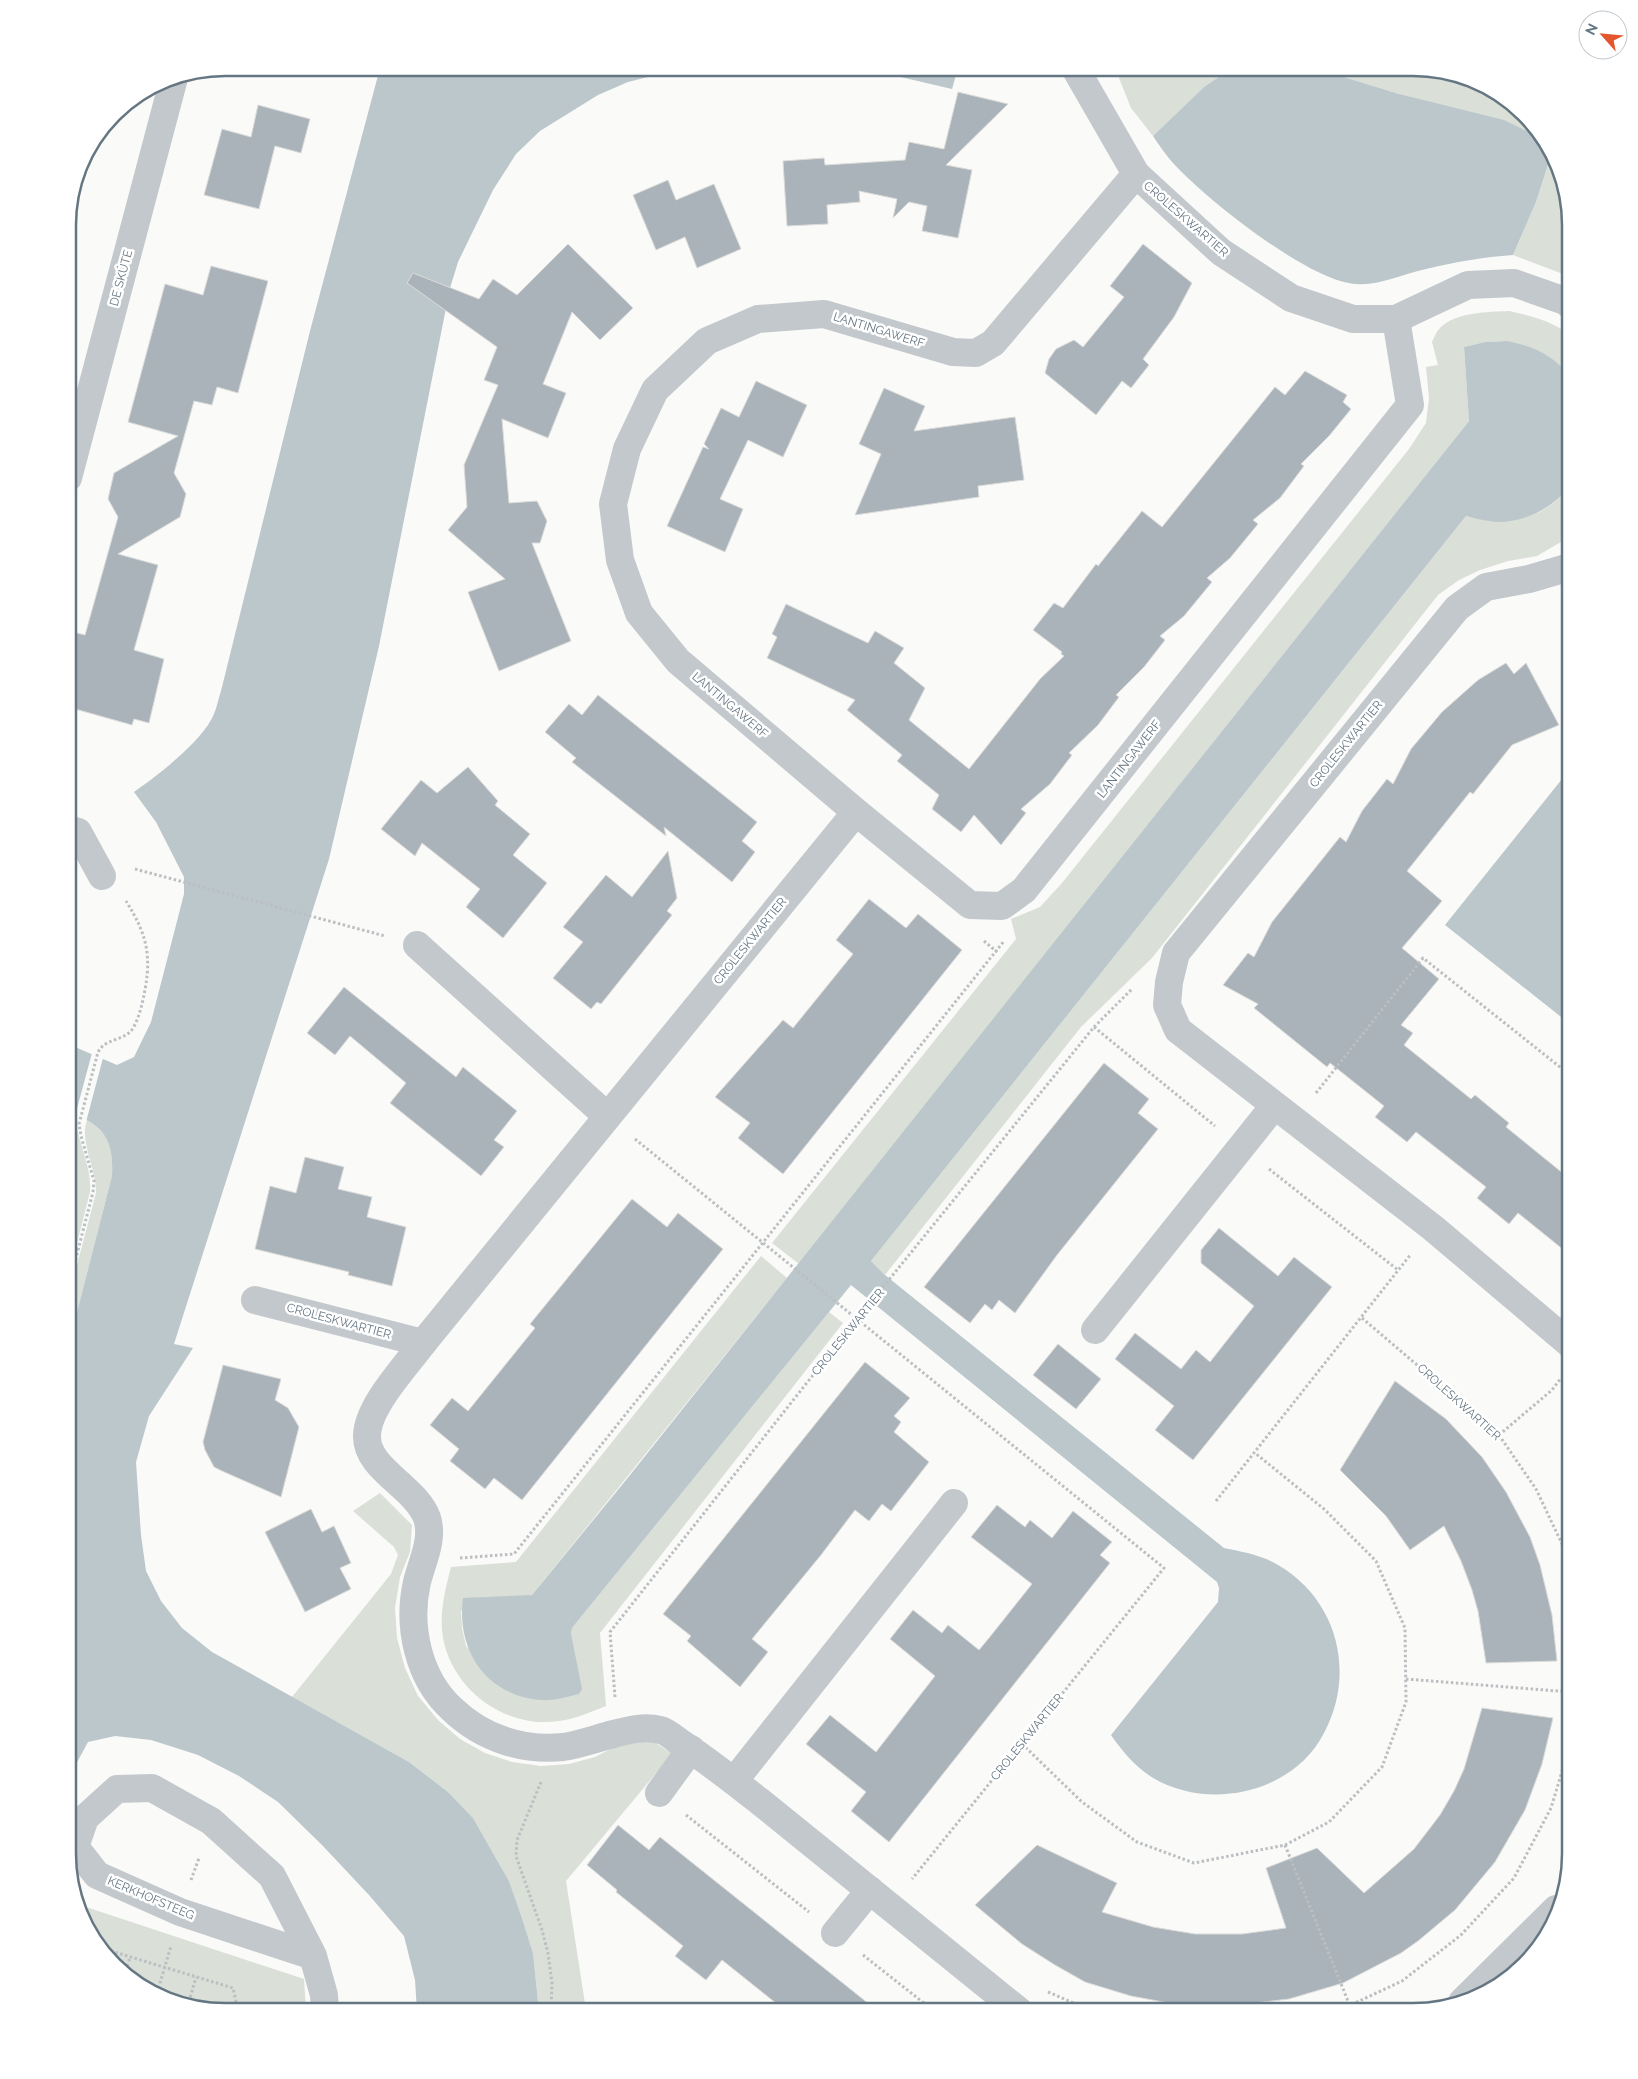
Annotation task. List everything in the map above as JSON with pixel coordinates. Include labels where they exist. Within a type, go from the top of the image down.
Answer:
[{"type":"street","points":[[1080,77],[1136,174]]},
{"type":"street","name":"DE SKÛTE","points":[[77,445],[172,87]]},
{"type":"street","name":"CROLESKWARTIER","points":[[1136,174],[1221,252],[1292,298],[1353,319],[1396,318],[1468,285],[1514,283],[1562,300]]},
{"type":"street","name":"LANTINGAWERF","points":[[1136,174],[992,343],[976,353],[953,352],[824,314],[758,319],[707,341],[655,390],[627,449],[613,504],[620,560],[640,612],[678,661],[856,812],[970,905],[1002,906],[1024,890],[1410,405],[1396,318]]},
{"type":"street","name":"CROLESKWARTIER","points":[[1562,569],[1529,579],[1486,587],[1457,608],[1176,953],[1169,982],[1167,1005],[1178,1030],[1433,1228],[1562,1337]]},
{"type":"street","name":"CROLESKWARTIER","points":[[856,812],[423,1343],[377,1404],[370,1417],[366,1436],[370,1450],[380,1465],[418,1501],[428,1519],[429,1538],[418,1581],[414,1608],[414,1636],[422,1662],[434,1686],[450,1708],[470,1724],[492,1737],[516,1745],[541,1748],[566,1746],[640,1728],[661,1730],[691,1749],[734,1781],[1008,2003]]},
{"type":"street","points":[[77,832],[102,876]]},
{"type":"street","points":[[417,945],[607,1116]]},
{"type":"street","points":[[1095,1330],[1284,1114]]},
{"type":"street","name":"CROLESKWARTIER","points":[[255,1300],[423,1343]]},
{"type":"street","points":[[734,1781],[954,1503]]},
{"type":"street","points":[[658,1793],[691,1749]]},
{"type":"street","name":"KERKHOFSTEEG","points":[[76,1844],[85,1818],[117,1789],[152,1788],[211,1821],[272,1876],[314,1956],[324,2003]]},
{"type":"street","name":"KERKHOFSTEEG","points":[[76,1848],[97,1875],[180,1912],[314,1956]]},
{"type":"street","points":[[835,1933],[880,1898]]},
{"type":"street","points":[[1476,1988],[1547,1918]]},
{"type":"path","points":[[76,1257],[93,1192],[94,1181],[79,1124],[98,1052],[102,1046],[129,1032],[139,1014],[149,966],[146,941],[137,918],[121,894],[102,876]]},
{"type":"path","points":[[168,877],[417,945]]},
{"type":"path","points":[[424,1561],[514,1554],[1009,935],[1002,906]]},
{"type":"path","points":[[1284,1114],[1423,958],[1562,1069]]},
{"type":"path","name":"CROLESKWARTIER","points":[[618,1733],[610,1632],[866,1308],[1094,1026],[1136,986],[1169,982]]},
{"type":"path","points":[[607,1116],[857,1320]]},
{"type":"path","points":[[1216,1501],[1433,1228]]},
{"type":"path","name":"CROLESKWARTIER","points":[[1362,1318],[1499,1435],[1536,1489],[1562,1544]]},
{"type":"path","name":"CROLESKWARTIER","points":[[857,1320],[1164,1568],[1022,1744],[880,1898]]},
{"type":"path","points":[[1499,1435],[1552,1390],[1561,1377]]},
{"type":"path","points":[[1022,1744],[1082,1802],[1137,1842],[1194,1863],[1285,1845],[1329,1822],[1382,1767],[1406,1702],[1405,1628],[1376,1561],[1324,1509],[1255,1453]]},
{"type":"path","points":[[1406,1679],[1562,1691]]},
{"type":"path","points":[[551,2003],[552,1982],[548,1953],[516,1856],[517,1840],[555,1747]]},
{"type":"path","points":[[1362,2003],[1402,1981],[1461,1935],[1514,1878],[1551,1808],[1562,1772]]},
{"type":"path","points":[[658,1793],[923,2003]]},
{"type":"path","points":[[1285,1845],[1349,2003]]},
{"type":"path","points":[[113,1952],[233,1988],[236,2003]]},
{"type":"path","points":[[127,1966],[130,1957]]},
{"type":"path","points":[[190,1999],[196,1977]]},
{"type":"shaded area","points":[[378,76],[651,76],[628,82],[598,95],[540,131],[516,154],[493,190],[458,262],[450,288],[379,646],[329,859],[174,1344],[193,1348],[149,1416],[136,1462],[141,1535],[146,1571],[161,1601],[182,1628],[212,1652],[409,1762],[448,1792],[473,1818],[509,1881],[521,1915],[533,1953],[538,2003],[416,2003],[415,1980],[404,1936],[322,1845],[278,1802],[239,1776],[198,1755],[151,1740],[115,1736],[88,1742],[76,1764],[76,1315],[112,1176],[111,1152],[106,1139],[97,1127],[76,1115],[76,1048],[117,1065],[134,1057],[151,1022],[184,894],[184,877],[156,822],[134,792],[165,769],[197,739],[216,710],[310,331]]},
{"type":"shaded area","points":[[899,77],[956,77],[952,89]]},
{"type":"shaded area","points":[[1219,77],[1204,87],[1153,136],[1131,108],[1119,78]]},
{"type":"shaded area","points":[[1219,77],[1344,77],[1399,94],[1504,120],[1529,132],[1537,142],[1548,165],[1536,202],[1513,255],[1458,262],[1373,283],[1356,284],[1336,279],[1312,269],[1286,254],[1259,236],[1209,197],[1173,163],[1153,136],[1204,87]]},
{"type":"shaded area","points":[[1344,77],[1423,77],[1452,81],[1487,96],[1504,107],[1525,127],[1542,151],[1557,186],[1562,225],[1562,274],[1513,255],[1536,202],[1548,166],[1399,94]]},
{"type":"shaded area","points":[[1509,311],[1541,320],[1562,330],[1562,368],[1507,341],[1485,342],[1464,347],[1469,421],[799,1264],[772,1243],[1016,939],[1011,919],[1040,907],[1062,883],[1409,449],[1426,423],[1429,398],[1426,367],[1438,365],[1432,342],[1436,334],[1446,323],[1454,319],[1482,313]]},
{"type":"shaded area","points":[[1507,341],[1526,346],[1550,357],[1562,367],[1562,495],[1534,514],[1512,521],[1486,521],[1466,516],[871,1261],[885,1275],[1224,1548],[1265,1559],[1278,1565],[1299,1580],[1315,1598],[1327,1618],[1336,1640],[1339,1663],[1339,1686],[1334,1710],[1324,1733],[1310,1754],[1292,1771],[1270,1783],[1246,1791],[1221,1794],[1196,1793],[1172,1787],[1144,1772],[1124,1752],[1111,1735],[1218,1602],[1219,1588],[1217,1582],[851,1285],[572,1628],[571,1634],[582,1689],[579,1694],[541,1700],[522,1697],[505,1690],[490,1680],[470,1652],[464,1635],[462,1617],[463,1598],[532,1595],[626,1480],[1469,421],[1464,347],[1485,342]]},
{"type":"shaded area","points":[[1562,495],[1562,541],[1537,556],[1508,561],[1480,570],[1459,580],[1438,595],[1152,958],[1081,1027],[885,1275],[871,1261],[1466,516],[1496,520],[1524,518],[1536,514]]},
{"type":"shaded area","points":[[1562,779],[1562,1018],[1445,925]]},
{"type":"shaded area","points":[[87,1120],[106,1137],[111,1150],[112,1176],[76,1315],[76,1267],[96,1193],[96,1184],[85,1137]]},
{"type":"shaded area","points":[[76,1124],[89,1174],[90,1192],[76,1246]]},
{"type":"shaded area","points":[[761,1256],[787,1278],[532,1595],[461,1611],[466,1646],[511,1693],[527,1698],[559,1699],[572,1628],[829,1312],[843,1323],[600,1633],[606,1706],[571,1719],[539,1722],[520,1719],[502,1712],[485,1702],[470,1690],[458,1674],[449,1657],[443,1638],[442,1611],[451,1567],[516,1562]]},
{"type":"shaded area","points":[[380,1493],[412,1525],[410,1552],[400,1577],[395,1608],[397,1638],[405,1668],[418,1696],[438,1720],[460,1739],[485,1753],[512,1762],[541,1766],[569,1764],[595,1757],[626,1741],[653,1741],[672,1754],[566,1881],[585,2003],[538,2003],[533,1953],[521,1915],[509,1881],[473,1818],[448,1792],[409,1762],[292,1697],[391,1574],[398,1555],[394,1547],[353,1511]]},
{"type":"shaded area","points":[[86,1907],[304,1979],[306,2003],[225,2003],[186,1998],[151,1983],[134,1972],[101,1937]]},
{"type":"pier","points":[[92,1053],[103,1058],[86,1122],[76,1117]]},
{"type":"building","points":[[958,92],[1008,104],[946,165],[972,170],[958,238],[922,231],[927,206],[909,202],[893,218],[897,199],[859,191],[860,202],[827,205],[828,224],[787,226],[783,161],[824,158],[825,165],[905,160],[909,142],[944,149]]},
{"type":"building","points":[[258,105],[310,119],[301,153],[275,146],[259,209],[204,195],[222,129],[251,137]]},
{"type":"building","points":[[668,180],[676,200],[714,184],[741,249],[697,268],[685,237],[656,250],[633,195]]},
{"type":"building","points":[[568,244],[633,308],[600,340],[572,312],[543,384],[566,393],[548,438],[502,419],[509,503],[537,501],[547,521],[540,543],[532,543],[571,641],[499,671],[468,592],[505,579],[448,530],[467,507],[464,465],[498,385],[484,380],[497,347],[407,283],[413,273],[479,299],[493,279],[517,295]]},
{"type":"building","points":[[1143,244],[1192,283],[1174,317],[1143,359],[1149,365],[1131,388],[1122,381],[1096,415],[1045,373],[1049,359],[1056,349],[1074,340],[1083,347],[1124,297],[1110,286]]},
{"type":"building","points":[[211,266],[268,281],[238,393],[217,387],[212,405],[194,401],[174,473],[186,494],[180,517],[118,554],[158,565],[134,650],[164,659],[149,723],[134,719],[132,725],[77,709],[77,633],[85,635],[118,517],[108,499],[114,473],[178,436],[128,422],[165,284],[203,295]]},
{"type":"building","points":[[1305,371],[1347,395],[1343,402],[1351,409],[1329,436],[1301,464],[1304,466],[1280,498],[1253,520],[1258,524],[1230,558],[1207,578],[1212,582],[1184,616],[1160,636],[1165,640],[1144,667],[1116,695],[1119,697],[1098,725],[1069,753],[1072,755],[1050,784],[1021,809],[1026,813],[1001,845],[974,815],[961,832],[932,809],[939,795],[897,761],[902,755],[847,710],[855,700],[767,658],[777,637],[772,634],[786,604],[868,643],[875,631],[904,648],[894,663],[925,688],[909,720],[969,769],[1040,679],[1064,656],[1061,654],[1062,652],[1033,630],[1054,603],[1063,608],[1096,564],[1098,566],[1142,511],[1162,527],[1275,387],[1285,395]]},
{"type":"building","points":[[756,381],[807,405],[783,457],[748,440],[720,499],[743,509],[725,552],[667,526],[703,447],[709,449],[704,444],[721,408],[739,417]]},
{"type":"building","points":[[884,388],[925,406],[914,431],[1015,417],[1024,480],[978,486],[979,497],[855,515],[881,454],[859,444]]},
{"type":"building","points":[[1506,663],[1514,674],[1526,663],[1559,725],[1512,745],[1473,794],[1470,792],[1407,871],[1442,901],[1402,948],[1439,979],[1401,1025],[1413,1033],[1404,1045],[1471,1099],[1475,1095],[1509,1123],[1506,1127],[1562,1172],[1562,1249],[1518,1213],[1509,1224],[1477,1198],[1486,1187],[1416,1132],[1407,1142],[1375,1117],[1384,1106],[1330,1063],[1327,1067],[1254,1008],[1258,1004],[1223,985],[1248,953],[1254,957],[1272,922],[1340,837],[1346,842],[1362,811],[1387,779],[1393,784],[1411,749],[1442,712],[1478,680]]},
{"type":"building","points":[[598,695],[757,822],[742,841],[755,852],[732,882],[664,827],[666,836],[572,762],[576,758],[545,732],[569,704],[582,715]]},
{"type":"building","points":[[468,767],[498,801],[495,805],[530,834],[513,855],[547,883],[503,938],[466,907],[480,889],[422,843],[415,856],[381,829],[421,780],[437,793]]},
{"type":"building","points":[[668,851],[677,898],[667,911],[672,915],[601,1004],[597,1002],[591,1009],[553,978],[583,942],[563,927],[606,875],[632,897]]},
{"type":"building","points":[[869,899],[906,928],[918,914],[962,950],[783,1174],[738,1138],[750,1123],[715,1097],[783,1020],[793,1028],[853,954],[836,940]]},
{"type":"building","points":[[344,987],[456,1077],[463,1067],[517,1111],[494,1140],[504,1147],[481,1176],[390,1103],[406,1083],[350,1036],[335,1055],[307,1033]]},
{"type":"building","points":[[1104,1063],[1149,1099],[1138,1113],[1158,1129],[1057,1255],[1015,1313],[999,1300],[992,1310],[985,1304],[970,1323],[924,1287]]},
{"type":"building","points":[[305,1157],[344,1167],[338,1189],[372,1197],[367,1217],[406,1227],[392,1286],[348,1275],[349,1272],[255,1249],[270,1186],[296,1193]]},
{"type":"building","points":[[632,1199],[667,1227],[678,1213],[723,1249],[522,1500],[494,1478],[485,1489],[450,1461],[459,1449],[430,1425],[452,1398],[468,1411],[535,1328],[530,1324]]},
{"type":"building","points":[[1219,1228],[1278,1276],[1294,1257],[1332,1287],[1193,1460],[1155,1430],[1174,1406],[1115,1359],[1135,1333],[1181,1369],[1196,1350],[1210,1362],[1254,1306],[1201,1263],[1201,1250]]},
{"type":"building","points":[[1058,1344],[1101,1379],[1076,1409],[1033,1375]]},
{"type":"building","points":[[865,1362],[910,1398],[894,1416],[901,1422],[894,1432],[929,1462],[891,1511],[882,1504],[869,1521],[855,1510],[821,1555],[752,1639],[768,1652],[740,1687],[687,1641],[691,1636],[663,1614]]},
{"type":"building","points":[[223,1365],[281,1379],[275,1400],[288,1408],[299,1427],[281,1497],[214,1467],[205,1450],[203,1442]]},
{"type":"building","points":[[1395,1381],[1446,1419],[1482,1457],[1506,1492],[1530,1537],[1540,1565],[1552,1615],[1557,1661],[1486,1663],[1478,1611],[1472,1590],[1461,1561],[1444,1526],[1410,1550],[1386,1516],[1340,1470]]},
{"type":"building","points":[[997,1505],[1025,1527],[1030,1520],[1052,1538],[1073,1511],[1112,1542],[1100,1555],[1110,1563],[889,1842],[851,1811],[866,1792],[806,1744],[830,1715],[876,1752],[935,1676],[890,1639],[913,1610],[942,1633],[948,1625],[979,1650],[989,1638],[1032,1584],[971,1537]]},
{"type":"building","points":[[311,1509],[322,1532],[334,1526],[351,1563],[340,1568],[351,1589],[305,1612],[265,1532]]},
{"type":"building","points":[[1482,1708],[1553,1718],[1542,1764],[1525,1810],[1495,1862],[1455,1910],[1401,1953],[1343,1983],[1289,1999],[1255,2003],[1169,2003],[1131,1996],[1085,1982],[1055,1965],[1022,1944],[975,1905],[1037,1845],[1117,1883],[1102,1912],[1153,1927],[1195,1934],[1242,1934],[1286,1928],[1266,1868],[1317,1848],[1364,1893],[1414,1849],[1440,1815],[1464,1769]]},
{"type":"building","points":[[618,1825],[649,1850],[660,1837],[868,2003],[776,2003],[722,1960],[706,1980],[675,1956],[683,1946],[616,1892],[617,1890],[587,1865]]}]
